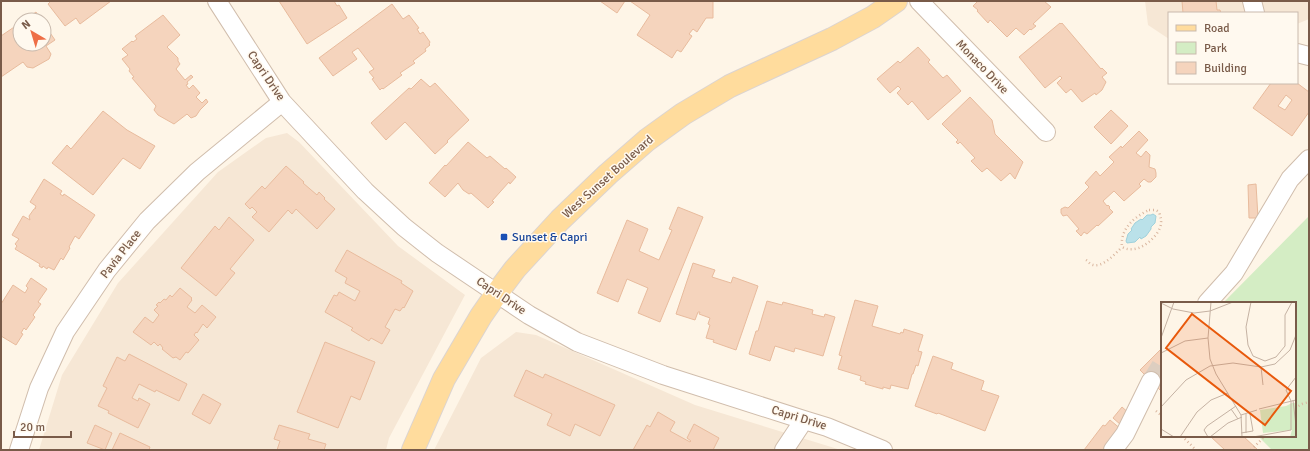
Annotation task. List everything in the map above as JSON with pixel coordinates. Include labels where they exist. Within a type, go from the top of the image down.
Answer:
[{"type":"main road","name":"West Sunset Boulevard","points":[[413,450],[444,379],[481,316],[497,293],[515,269],[560,220],[608,174],[647,140],[683,114],[730,86],[832,39],[873,17],[896,1]]},
{"type":"street","name":"Capri Drive","points":[[216,1],[282,102],[365,191],[404,227],[437,253],[529,315],[577,342],[663,376],[827,427],[883,450]]},
{"type":"street","name":"Monaco Drive","points":[[919,1],[1046,132]]},
{"type":"street","points":[[1252,1],[1255,12]]},
{"type":"street","points":[[1298,53],[1309,56]]},
{"type":"street","name":"Pavia Place","points":[[19,450],[38,388],[65,332],[107,270],[147,221],[192,178],[282,102]]},
{"type":"street","points":[[1208,302],[1234,273],[1290,179],[1309,159]]},
{"type":"street","points":[[1113,450],[1126,434],[1151,381]]},
{"type":"street","points":[[784,450],[804,420]]},
{"type":"path","points":[[1149,210],[1156,210],[1160,212],[1162,219],[1160,227],[1157,233],[1150,240],[1135,250],[1127,250],[1122,247],[1121,238],[1129,224],[1136,217],[1149,210]]},
{"type":"path","points":[[1086,260],[1091,265],[1095,266],[1108,261],[1122,247]]},
{"type":"path","points":[[1296,406],[1309,402]]},
{"type":"path","points":[[1183,437],[1196,450]]},
{"type":"path","points":[[1251,450],[1264,437]]},
{"type":"shaded area","points":[[1145,1],[1309,1],[1309,19],[1298,24],[1298,12],[1168,12],[1168,38],[1148,25]]},
{"type":"shaded area","points":[[287,133],[299,142],[398,246],[465,295],[389,438],[386,450],[39,450],[62,375],[118,283],[218,172],[266,138]]},
{"type":"shaded area","points":[[516,332],[536,335],[695,405],[841,450],[434,450],[481,358]]},
{"type":"green space","points":[[1309,216],[1309,450],[1272,450],[1259,437],[1296,437],[1296,302],[1224,302]]},
{"type":"water","points":[[1153,214],[1156,216],[1155,223],[1146,236],[1141,239],[1140,237],[1135,242],[1127,243],[1126,241],[1128,234],[1132,230],[1131,229],[1135,223],[1141,219],[1142,220],[1147,215]]},
{"type":"building","points":[[51,1],[111,1],[80,24],[76,18],[65,26],[48,4]]},
{"type":"building","points":[[279,1],[334,1],[337,6],[339,5],[347,18],[307,44]]},
{"type":"building","points":[[600,1],[625,1],[617,13]]},
{"type":"building","points":[[630,1],[713,1],[713,18],[706,18],[697,32],[693,29],[689,34],[692,36],[681,52],[677,50],[672,58],[637,35],[650,15]]},
{"type":"building","points":[[976,1],[1044,1],[1051,7],[1033,24],[1036,26],[1024,35],[1016,28],[1007,37],[990,20],[988,23],[977,11],[978,10],[973,6],[977,2]]},
{"type":"building","points":[[1182,1],[1216,1],[1217,10],[1220,10],[1221,12],[1183,12]]},
{"type":"building","points":[[392,4],[403,19],[409,15],[419,28],[417,29],[420,34],[423,32],[430,42],[430,45],[425,49],[426,51],[413,61],[415,63],[400,73],[402,75],[380,90],[369,72],[374,69],[358,48],[352,52],[357,59],[333,76],[319,58]]},
{"type":"building","points":[[163,15],[180,35],[167,47],[178,58],[180,64],[176,69],[185,80],[191,75],[193,77],[187,82],[188,84],[186,85],[189,89],[193,85],[200,93],[196,97],[202,103],[206,99],[208,102],[196,116],[191,118],[187,114],[174,124],[158,115],[154,110],[156,106],[132,78],[134,77],[129,71],[130,69],[122,59],[128,55],[122,49],[137,39],[135,36]]},
{"type":"building","points":[[1060,23],[1062,23],[1101,69],[1102,68],[1107,73],[1102,77],[1106,82],[1102,90],[1096,95],[1095,93],[1082,102],[1071,89],[1066,93],[1057,83],[1062,78],[1060,76],[1045,88],[1019,57]]},
{"type":"building","points":[[12,28],[12,52],[50,52],[51,54],[49,59],[33,68],[27,67],[23,62],[1,77],[1,36]]},
{"type":"building","points":[[918,47],[930,60],[928,62],[943,78],[947,75],[961,91],[928,120],[912,101],[908,105],[897,93],[901,89],[898,86],[890,93],[877,79],[898,61],[900,63]]},
{"type":"building","points":[[421,79],[430,87],[435,83],[469,120],[435,154],[405,122],[386,140],[371,123]]},
{"type":"building","points":[[1270,84],[1298,84],[1309,92],[1309,112],[1292,136],[1253,108]],"holes":[[[1286,95],[1292,100],[1285,110],[1278,106]]]},
{"type":"building","points":[[970,97],[992,120],[995,134],[1023,162],[1015,179],[1010,173],[1001,181],[987,168],[982,172],[971,161],[975,158],[960,142],[958,144],[956,142],[958,140],[942,124]]},
{"type":"building","points":[[1111,110],[1128,126],[1111,144],[1094,127]]},
{"type":"building","points":[[103,111],[127,130],[155,146],[140,169],[123,158],[93,195],[52,163],[67,145],[71,149]]},
{"type":"building","points":[[1139,131],[1148,140],[1136,153],[1141,157],[1146,151],[1150,155],[1149,167],[1155,169],[1156,177],[1151,182],[1144,179],[1139,184],[1141,186],[1124,201],[1114,191],[1103,201],[1113,212],[1098,226],[1097,225],[1087,234],[1084,232],[1081,236],[1076,231],[1079,229],[1067,215],[1063,216],[1061,209],[1065,207],[1068,208],[1089,187],[1085,183],[1096,171],[1100,176],[1114,162],[1109,157],[1121,146],[1122,148]]},
{"type":"building","points":[[468,142],[487,158],[490,156],[516,177],[510,184],[509,182],[492,201],[494,202],[488,208],[471,193],[469,194],[463,190],[458,183],[445,197],[429,183]]},
{"type":"building","points":[[286,166],[317,195],[319,192],[335,209],[317,229],[296,209],[292,214],[288,210],[269,232],[252,217],[257,212],[252,207],[250,209],[245,204],[262,186],[265,189]]},
{"type":"building","points":[[44,179],[62,191],[60,194],[63,196],[64,194],[95,215],[79,239],[75,236],[63,260],[61,258],[54,270],[48,267],[47,269],[43,266],[42,268],[39,266],[40,264],[15,249],[17,246],[15,244],[19,239],[12,235],[23,216],[30,220],[29,216],[36,206],[30,202]]},
{"type":"building","points":[[1256,184],[1258,218],[1249,218],[1248,185]]},
{"type":"building","points":[[678,207],[703,217],[660,322],[638,313],[648,288],[627,279],[618,302],[597,293],[627,220],[648,229],[639,251],[659,260],[672,230],[669,229]]},
{"type":"building","points":[[229,217],[254,240],[230,269],[235,273],[216,296],[181,268],[215,226],[219,230]]},
{"type":"building","points":[[347,250],[402,281],[401,283],[413,291],[404,308],[403,307],[400,311],[395,309],[385,327],[390,330],[382,344],[371,338],[369,341],[351,330],[353,328],[325,312],[334,295],[337,296],[339,292],[355,301],[360,291],[345,283],[347,278],[335,271]]},
{"type":"building","points":[[693,263],[715,270],[712,277],[731,283],[733,277],[758,286],[736,350],[706,338],[710,325],[708,324],[710,318],[699,314],[700,312],[698,312],[695,320],[676,314]]},
{"type":"building","points":[[31,278],[47,289],[38,302],[41,304],[33,315],[35,317],[26,330],[24,328],[21,333],[23,334],[16,345],[1,336],[1,304],[13,285],[25,293],[28,288],[26,286]]},
{"type":"building","points":[[180,288],[192,298],[187,307],[195,313],[202,305],[216,317],[207,328],[203,324],[197,333],[196,332],[194,335],[199,340],[180,360],[176,357],[173,358],[162,349],[163,348],[160,344],[158,346],[154,342],[151,345],[133,332],[145,317],[153,323],[159,315],[154,310],[158,306],[156,305],[164,299],[166,300],[170,295],[172,297]]},
{"type":"building","points":[[855,300],[878,306],[872,326],[900,334],[901,332],[903,333],[904,329],[923,335],[918,351],[922,352],[918,366],[916,365],[912,374],[908,389],[891,385],[890,389],[883,387],[883,389],[865,384],[866,382],[860,380],[861,376],[838,369],[842,356],[839,355]]},
{"type":"building","points":[[767,301],[782,305],[783,302],[813,310],[812,314],[824,317],[825,314],[835,317],[823,356],[795,348],[794,352],[775,346],[770,361],[749,354]]},
{"type":"building","points":[[325,342],[375,362],[360,400],[351,396],[338,428],[297,412]]},
{"type":"building","points":[[1161,349],[1161,391],[1140,370]]},
{"type":"building","points":[[129,354],[187,384],[179,401],[139,384],[132,398],[138,401],[139,398],[150,404],[138,428],[108,413],[109,411],[98,406],[107,388],[103,386],[117,357],[125,361]]},
{"type":"building","points":[[933,356],[953,363],[951,369],[984,381],[981,390],[999,396],[985,431],[915,406]]},
{"type":"building","points":[[526,370],[543,378],[545,374],[615,405],[600,436],[575,424],[570,436],[547,425],[552,414],[514,396]]},
{"type":"building","points":[[203,394],[221,404],[210,424],[192,414]]},
{"type":"building","points":[[1122,407],[1131,415],[1121,425],[1113,418]]},
{"type":"building","points":[[658,412],[675,422],[670,431],[690,442],[691,441],[687,438],[694,424],[719,438],[713,450],[633,450],[647,425],[650,427]]},
{"type":"building","points":[[1110,420],[1122,430],[1107,450],[1084,450],[1103,425],[1105,426]]},
{"type":"building","points":[[95,425],[112,433],[105,450],[87,443]]},
{"type":"building","points":[[279,425],[310,434],[308,439],[326,444],[324,450],[277,450],[280,441],[274,439]]},
{"type":"building","points":[[120,433],[150,447],[149,450],[112,450]]},
{"type":"building","points":[[1211,437],[1244,437],[1258,450],[1225,450]]},
{"type":"tunnel","points":[[1151,381],[1161,365]]},
{"type":"place","name":"Sunset & Capri","points":[[504,237]]}]
